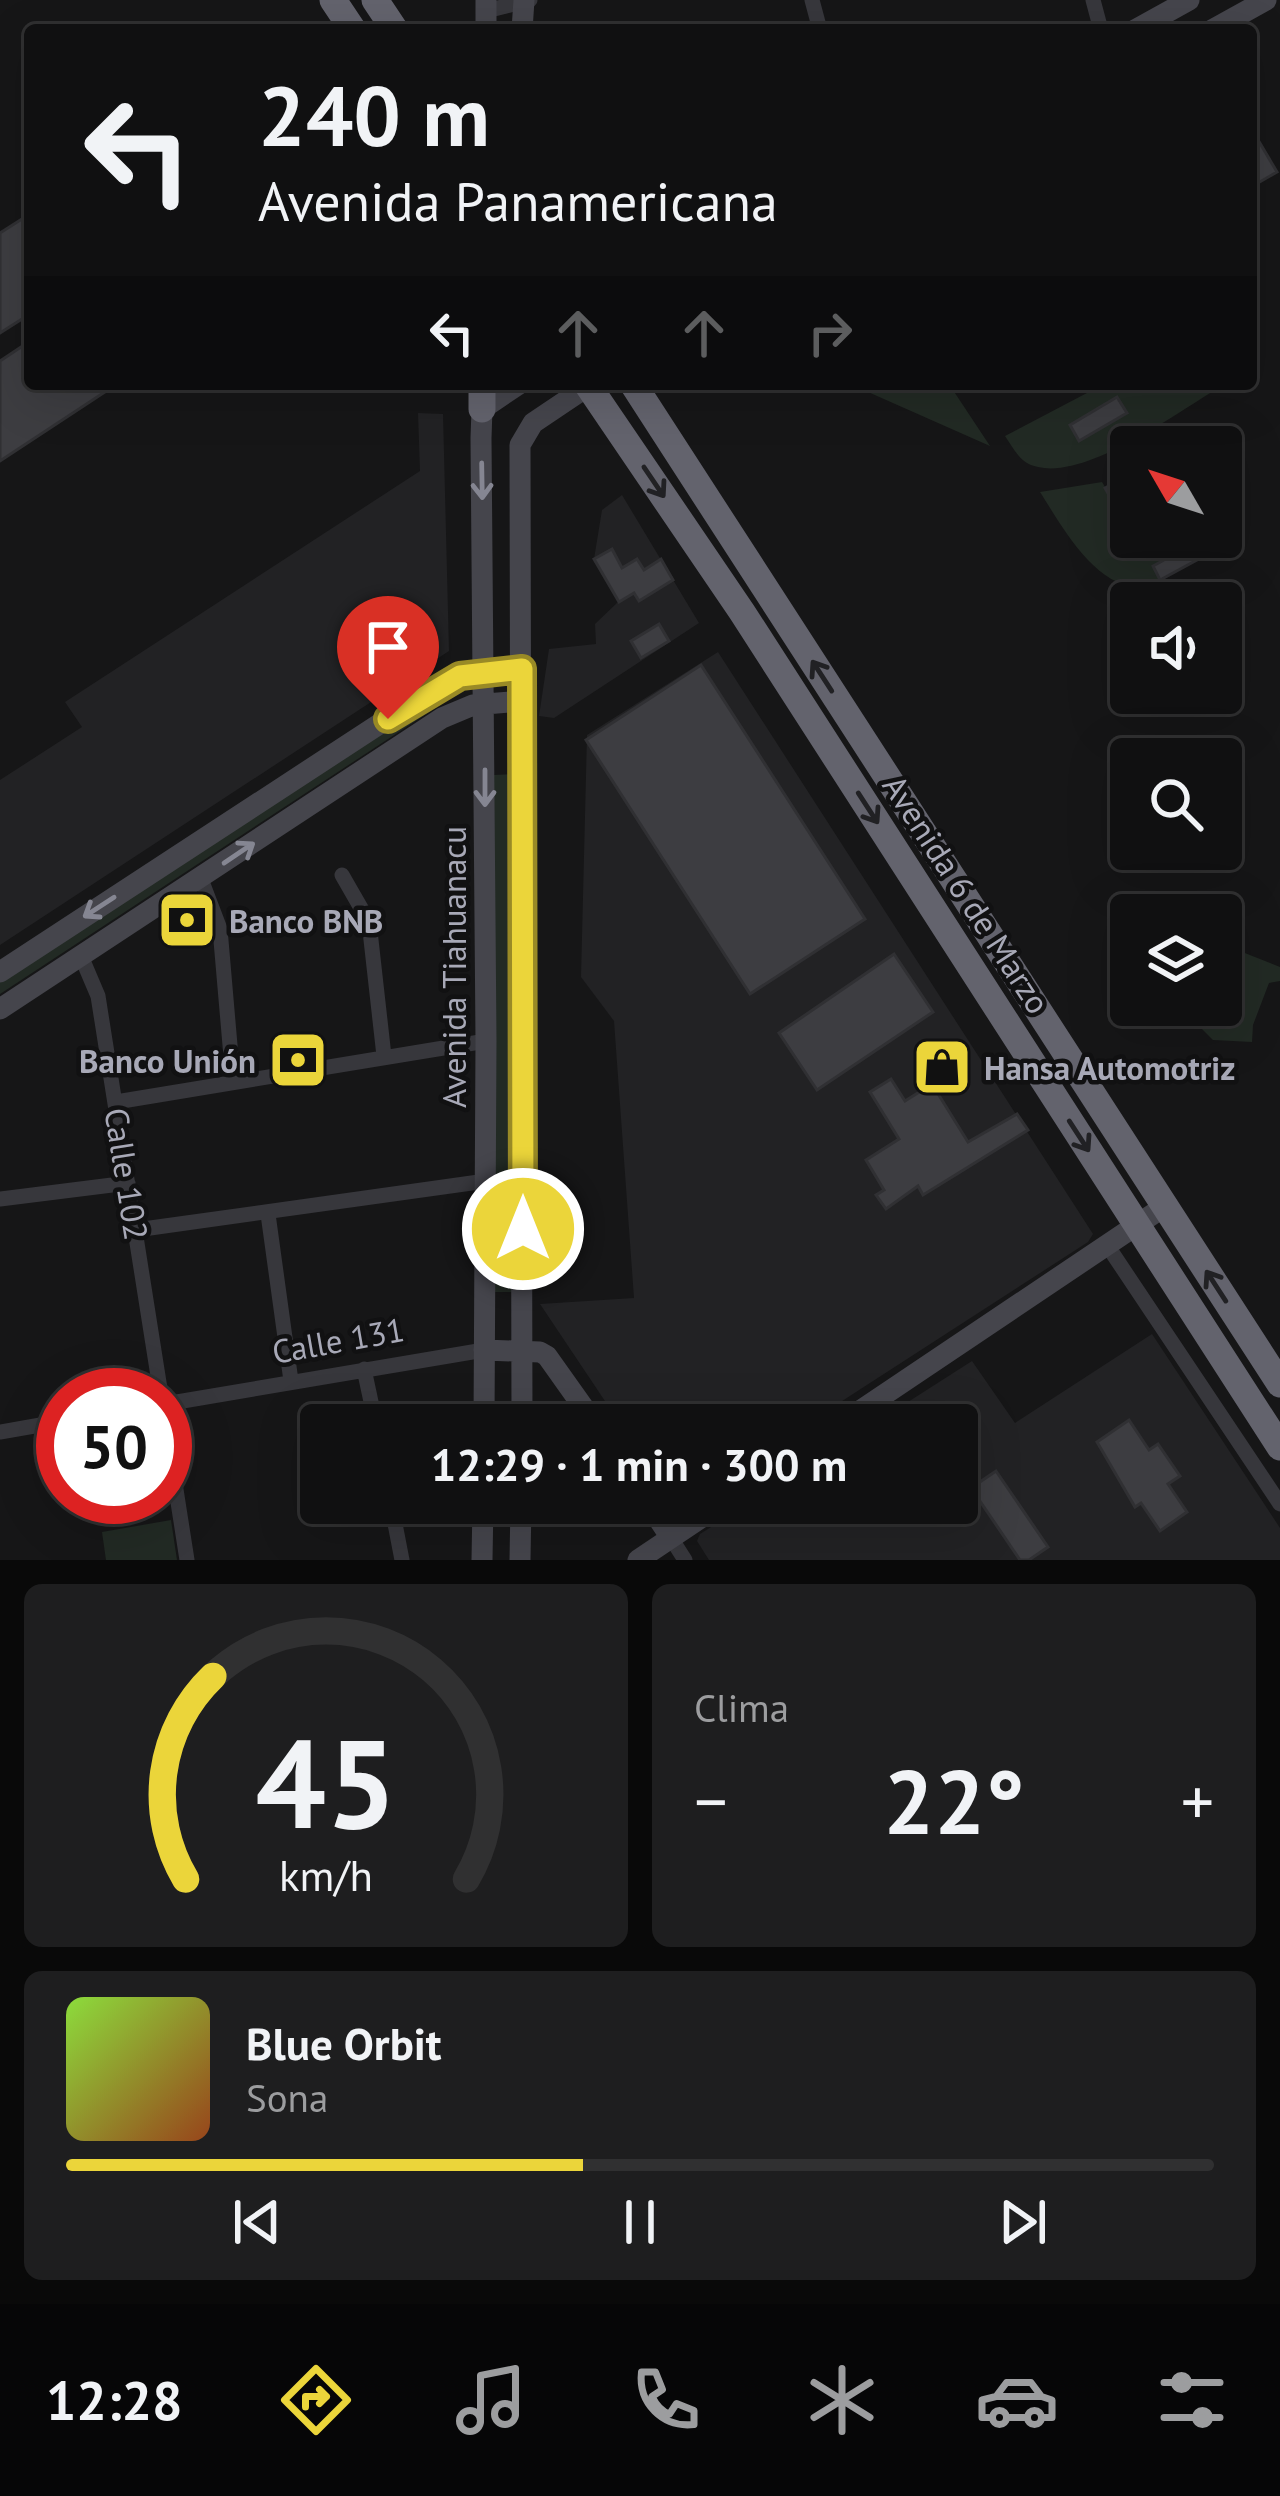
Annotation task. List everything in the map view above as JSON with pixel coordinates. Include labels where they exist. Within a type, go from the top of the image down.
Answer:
[{"type":"highway","name":"Avenida 6 de Marzo","points":[[592,390],[742,612],[1280,1448]]},
{"type":"highway","name":"Avenida 6 de Marzo","points":[[637,390],[1280,1384]]},
{"type":"main road","points":[[1146,24],[1189,0]]},
{"type":"main road","points":[[1223,24],[1266,0]]},
{"type":"main road","points":[[522,1404],[520,445],[532,423],[582,390]]},
{"type":"main road","name":"Avenida Tiahuanacu","points":[[482,396],[484,1404]]},
{"type":"main road","points":[[0,972],[439,685],[484,671],[522,669]]},
{"type":"main road","points":[[0,1009],[442,718],[485,703],[522,701]]},
{"type":"main road","points":[[870,1404],[1165,1206]]},
{"type":"main road","name":"Calle 131","points":[[484,1350],[523,1351]]},
{"type":"main road","points":[[523,1351],[540,1352],[556,1363],[582,1404]]},
{"type":"main road","points":[[482,1560],[483,1524]]},
{"type":"main road","points":[[520,1560],[521,1524]]},
{"type":"main road","points":[[662,1524],[671,1538]]},
{"type":"main road","points":[[637,1560],[692,1524]]},
{"type":"street","points":[[486,14],[526,1]]},
{"type":"street","points":[[342,875],[369,922],[384,1056]]},
{"type":"street","points":[[200,879],[220,929],[233,1080]]},
{"type":"street","name":"Calle 102","points":[[81,956],[98,996],[157,1368]]},
{"type":"street","points":[[116,1102],[486,1041]]},
{"type":"street","points":[[136,1230],[486,1181]]},
{"type":"street","points":[[0,1199],[128,1183]]},
{"type":"street","points":[[268,1214],[291,1382]]},
{"type":"street","points":[[1107,1245],[1280,1504]]},
{"type":"street","name":"Calle 131","points":[[192,1399],[484,1350]]},
{"type":"street","points":[[364,1369],[372,1404]]},
{"type":"street","points":[[0,1432],[36,1426]]},
{"type":"street","points":[[181,1524],[187,1560]]},
{"type":"street","points":[[395,1524],[402,1560]]},
{"type":"street","points":[[671,1538],[686,1560]]},
{"type":"shaded area","points":[[864,390],[953,390],[990,446]]},
{"type":"shaded area","points":[[1093,390],[1215,390],[1157,426],[1110,426],[1110,452],[1082,463],[1038,467],[1018,455],[1005,436]]},
{"type":"shaded area","points":[[418,413],[443,414],[449,651],[0,945],[0,780],[82,727],[65,702],[420,471]]},
{"type":"shaded area","points":[[1102,482],[1110,495],[1110,558],[1167,558],[1153,566],[1160,580],[1118,582],[1105,575],[1074,544],[1040,492]]},
{"type":"shaded area","points":[[622,495],[699,623],[554,718],[539,716],[549,649],[596,644],[595,624],[618,602],[594,559],[602,510]]},
{"type":"shaded area","points":[[718,652],[1093,1234],[1088,1242],[837,1404],[607,1404],[540,1304],[634,1298],[614,1021],[581,977],[587,735]]},
{"type":"shaded area","points":[[449,687],[455,695],[0,994],[0,982]]},
{"type":"shaded area","points":[[513,774],[513,1292],[495,1292],[494,775]]},
{"type":"shaded area","points":[[1242,952],[1280,967],[1280,981],[1269,983],[1253,1025],[1252,1042],[1213,1040],[1199,1026],[1242,1026]]},
{"type":"shaded area","points":[[1152,1334],[1280,1528],[1280,1560],[709,1560],[697,1541],[716,1524],[978,1524],[978,1404],[905,1404],[972,1361],[1015,1423]]},
{"type":"shaded area","points":[[172,1524],[177,1560],[106,1560],[102,1532]]},
{"type":"building","points":[[1257,138],[1277,172],[1257,184]]},
{"type":"building","points":[[24,218],[24,318],[0,333],[0,233]]},
{"type":"building","points":[[24,345],[24,390],[108,390],[0,461],[0,361]]},
{"type":"building","points":[[1117,397],[1127,413],[1079,441],[1070,425]]},
{"type":"building","points":[[612,549],[622,568],[637,559],[644,570],[661,559],[673,580],[639,601],[634,593],[619,602],[594,559]]},
{"type":"building","points":[[1168,558],[1201,558],[1160,580],[1153,566]]},
{"type":"building","points":[[659,624],[669,641],[641,658],[631,641]]},
{"type":"building","points":[[701,665],[865,919],[750,994],[586,740]]},
{"type":"building","points":[[894,954],[933,1012],[817,1090],[779,1033]]},
{"type":"building","points":[[891,1079],[905,1101],[932,1084],[968,1142],[1017,1114],[1028,1130],[923,1195],[918,1186],[886,1209],[876,1195],[884,1190],[866,1160],[899,1139],[870,1092]]},
{"type":"building","points":[[1129,1420],[1149,1450],[1158,1444],[1180,1476],[1168,1484],[1187,1512],[1160,1531],[1141,1503],[1135,1507],[1097,1442]]},
{"type":"building","points":[[996,1471],[1048,1547],[1029,1560],[1020,1560],[978,1498],[978,1483]]},
{"type":"place","name":"Banco BNB","points":[[187,920]]},
{"type":"place","name":"Banco Unión","points":[[298,1060]]},
{"type":"place","name":"Hansa Automotriz","points":[[942,1067]]},
{"type":"route","points":[[388,719],[460,676],[522,669],[523,1229]]}]
